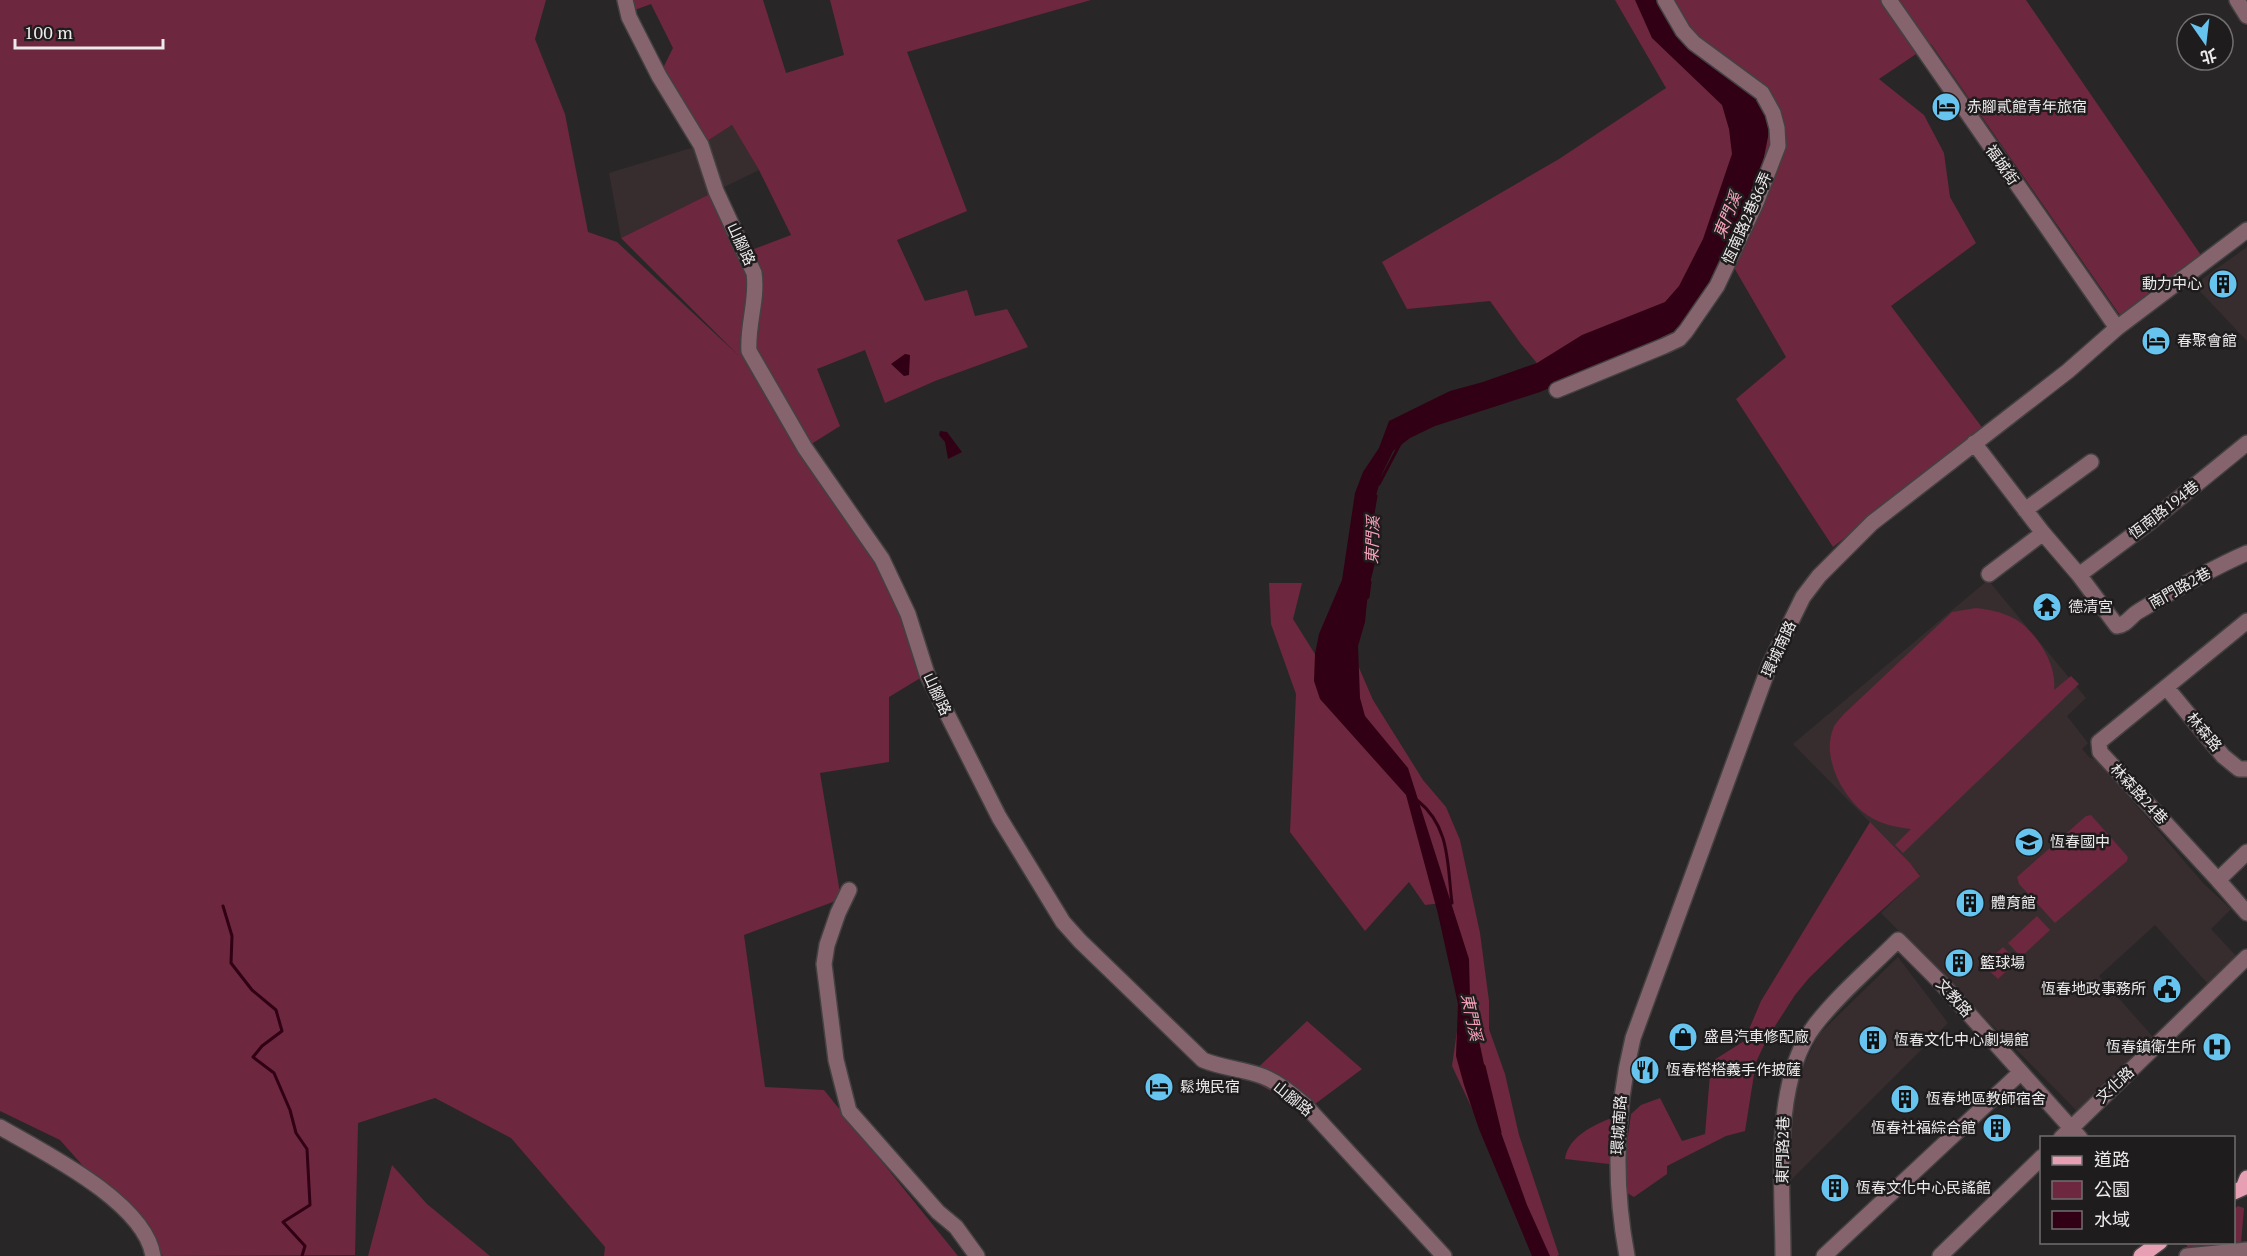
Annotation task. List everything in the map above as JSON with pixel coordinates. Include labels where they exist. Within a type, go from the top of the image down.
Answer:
[{"type":"main road","points":[[2141,1256],[2157,1244]]},
{"type":"street","name":"山腳路","points":[[625,0],[629,17],[658,76],[701,146],[716,191],[754,273],[756,285],[748,334],[749,351],[805,448],[882,559],[908,614],[927,674],[950,723],[999,817],[1063,922],[1203,1060],[1262,1076],[1288,1090],[1444,1256]]},
{"type":"street","name":"恆南路2巷86弄","points":[[1557,390],[1664,346],[1678,339],[1686,331],[1717,286],[1756,203],[1778,146],[1773,113],[1762,93],[1694,43],[1683,32],[1665,0]]},
{"type":"street","name":"福城街","points":[[1889,0],[2117,328]]},
{"type":"street","points":[[2237,0],[2247,16]]},
{"type":"street","name":"環城南路","points":[[1628,1256],[1621,1222],[1617,1180],[1617,1145],[1624,1073],[1632,1038],[1770,664],[1803,597],[1828,565],[1872,523],[2068,370],[2117,328],[2247,230]]},
{"type":"street","points":[[1974,443],[2043,533],[2079,575]]},
{"type":"street","name":"恆南路194巷","points":[[2079,575],[2150,522],[2247,443]]},
{"type":"street","points":[[2025,510],[2091,462]]},
{"type":"street","points":[[1989,574],[2043,533]]},
{"type":"street","name":"南門路2巷","points":[[2079,575],[2116,626],[2123,625],[2135,613],[2193,580],[2247,553]]},
{"type":"street","points":[[2166,687],[2247,621]]},
{"type":"street","name":"林森路","points":[[2166,687],[2223,756],[2239,769],[2247,769]]},
{"type":"street","name":"林森路24巷","points":[[2166,687],[2099,742],[2100,752],[2218,880]]},
{"type":"street","points":[[2247,852],[2218,880],[2247,913]]},
{"type":"street","points":[[849,890],[827,945],[824,964],[836,1060],[849,1111],[938,1212],[956,1227],[977,1256]]},
{"type":"street","name":"文教路","points":[[1898,940],[2021,1072],[2071,1134]]},
{"type":"street","name":"東門路2巷","points":[[1783,1256],[1782,1119],[1797,1060],[1813,1027],[1898,940]]},
{"type":"street","name":"文化路","points":[[2071,1134],[2247,957]]},
{"type":"street","points":[[1824,1256],[2021,1072]]},
{"type":"street","points":[[0,1127],[86,1177],[135,1221],[152,1247],[153,1256]]},
{"type":"street","points":[[1940,1256],[2040,1159]]},
{"type":"street","points":[[2187,1256],[2247,1251]]},
{"type":"shaded area","points":[[732,125],[759,170],[621,238],[609,173],[701,145]]},
{"type":"shaded area","points":[[2247,247],[2247,341],[2194,285]]},
{"type":"shaded area","name":"恆春國中","points":[[1988,580],[2086,698],[2067,716],[2088,743],[2082,749],[2090,758],[2097,760],[2204,884],[2231,909],[2211,929],[2238,958],[2208,984],[2155,925],[2099,976],[2154,1038],[2077,1111],[1881,913],[1920,875],[1793,744]]},
{"type":"shaded area","points":[[1898,957],[1948,1023],[1791,1180],[1786,1122],[1796,1082],[1819,1034]]},
{"type":"green space","points":[[0,0],[546,0],[535,39],[565,114],[588,232],[617,242],[738,355],[621,238],[716,191],[746,252],[791,235],[759,170],[732,125],[701,145],[659,76],[673,48],[651,4],[632,11],[629,0],[763,0],[786,73],[844,55],[830,0],[1091,0],[907,52],[967,211],[897,240],[925,301],[967,290],[975,316],[1007,309],[1028,347],[935,381],[885,403],[865,350],[817,369],[840,426],[805,448],[882,559],[927,674],[889,697],[889,762],[820,773],[841,899],[744,935],[765,1087],[824,1090],[958,1256],[604,1256],[605,1247],[511,1138],[435,1098],[358,1123],[355,1255],[163,1256],[60,1140],[0,1111]]},
{"type":"green space","points":[[1615,0],[2026,0],[2205,261],[2124,321],[1931,44],[1879,79],[1924,115],[1944,153],[1950,197],[1976,243],[1891,306],[1984,430],[1833,547],[1736,399],[1786,357],[1718,240],[1697,289],[1550,379],[1490,301],[1407,309],[1382,262],[1559,159],[1666,88]]},
{"type":"green space","points":[[1269,583],[1302,583],[1293,619],[1325,670],[1357,663],[1373,700],[1423,780],[1446,807],[1460,840],[1480,933],[1489,1001],[1489,1029],[1505,1074],[1519,1135],[1559,1255],[1557,1256],[1535,1256],[1485,1136],[1452,1066],[1459,1016],[1451,902],[1425,905],[1409,882],[1365,931],[1290,832],[1296,694],[1271,624]]},
{"type":"green space","points":[[1976,608],[2005,614],[2021,623],[2035,636],[2050,662],[2054,690],[2071,676],[2079,684],[1903,853],[1895,845],[1911,829],[1886,824],[1868,816],[1847,795],[1841,785],[1830,751],[1833,729],[1844,714],[1952,612]]},
{"type":"green space","points":[[2091,815],[2128,857],[2127,861],[2055,923],[2019,884],[2017,877],[2086,816]]},
{"type":"green space","points":[[1870,822],[1920,876],[1845,943],[1795,995],[1768,1037],[1756,1062],[1745,1131],[1726,1136],[1667,1166],[1667,1174],[1634,1197],[1627,1193],[1627,1143],[1631,1114],[1641,1105],[1660,1098],[1682,1141],[1705,1134],[1711,1062],[1744,1041],[1761,1001]]},
{"type":"green space","points":[[2037,916],[2050,930],[2021,957],[2008,943]]},
{"type":"green space","points":[[2003,947],[2017,961],[1998,979],[1983,965]]},
{"type":"green space","points":[[1307,1021],[1362,1069],[1303,1113],[1288,1100],[1247,1078]]},
{"type":"green space","points":[[1612,1118],[1609,1164],[1565,1159],[1567,1151],[1576,1138],[1597,1124]]},
{"type":"green space","points":[[392,1165],[427,1204],[490,1256],[368,1256]]},
{"type":"green space","points":[[2238,1206],[2244,1208],[2241,1243],[2235,1244],[2235,1208]]},
{"type":"green space","points":[[2186,1244],[2232,1244],[2189,1249]]},
{"type":"water","points":[[1635,0],[1661,0],[1759,98],[1770,127],[1763,162],[1713,283],[1676,333],[1540,392],[1435,426],[1410,438],[1393,451],[1382,474],[1372,510],[1375,563],[1368,591],[1365,622],[1358,646],[1360,698],[1365,716],[1408,768],[1469,959],[1470,998],[1495,1116],[1527,1205],[1550,1256],[1532,1256],[1479,1129],[1456,1056],[1458,1004],[1438,914],[1406,795],[1320,699],[1314,681],[1315,654],[1319,634],[1342,580],[1355,493],[1363,472],[1379,448],[1389,421],[1450,391],[1537,363],[1582,335],[1665,302],[1679,286],[1703,239],[1732,154],[1729,129],[1722,105],[1652,38]]},
{"type":"water","points":[[905,354],[910,355],[909,375],[904,376],[891,364]]},
{"type":"water","points":[[940,431],[947,432],[962,452],[948,459],[945,442],[939,435]]},
{"type":"waterway","name":"東門溪","points":[[1379,484],[1400,444]]},
{"type":"waterway","name":"東門溪","points":[[1372,519],[1376,496]]},
{"type":"waterway","name":"東門溪","points":[[1364,600],[1368,597],[1370,582]]},
{"type":"waterway","name":"東門溪","points":[[1417,800],[1428,811],[1442,834],[1448,861],[1452,903]]},
{"type":"waterway","points":[[223,906],[232,936],[231,963],[252,990],[276,1010],[282,1031],[262,1046],[253,1057],[274,1073],[290,1110],[296,1133],[307,1149],[310,1205],[283,1222],[305,1246],[302,1256]]},
{"type":"waterway","name":"東門溪","points":[[1484,1066],[1500,1132]]},
{"type":"place","name":"赤腳貳館青年旅宿","points":[[1946,107]]},
{"type":"place","name":"動力中心","points":[[2223,284]]},
{"type":"place","name":"春聚會館","points":[[2156,341]]},
{"type":"place","name":"德清宮","points":[[2047,607]]},
{"type":"place","name":"恆春國中","points":[[2029,842]]},
{"type":"place","name":"體育館","points":[[1970,903]]},
{"type":"place","name":"籃球場","points":[[1959,963]]},
{"type":"place","name":"恆春地政事務所","points":[[2167,989]]},
{"type":"place","name":"盛昌汽車修配廠","points":[[1683,1037]]},
{"type":"place","name":"恆春文化中心劇場館","points":[[1873,1040]]},
{"type":"place","name":"恆春鎮衛生所","points":[[2217,1047]]},
{"type":"place","name":"恆春榙榙義手作披薩","points":[[1645,1070]]},
{"type":"place","name":"鬆塊民宿","points":[[1159,1087]]},
{"type":"place","name":"恆春地區教師宿舍","points":[[1905,1099]]},
{"type":"place","name":"恆春社福綜合館","points":[[1997,1128]]},
{"type":"place","name":"恆春文化中心民謠館","points":[[1835,1188]]}]
